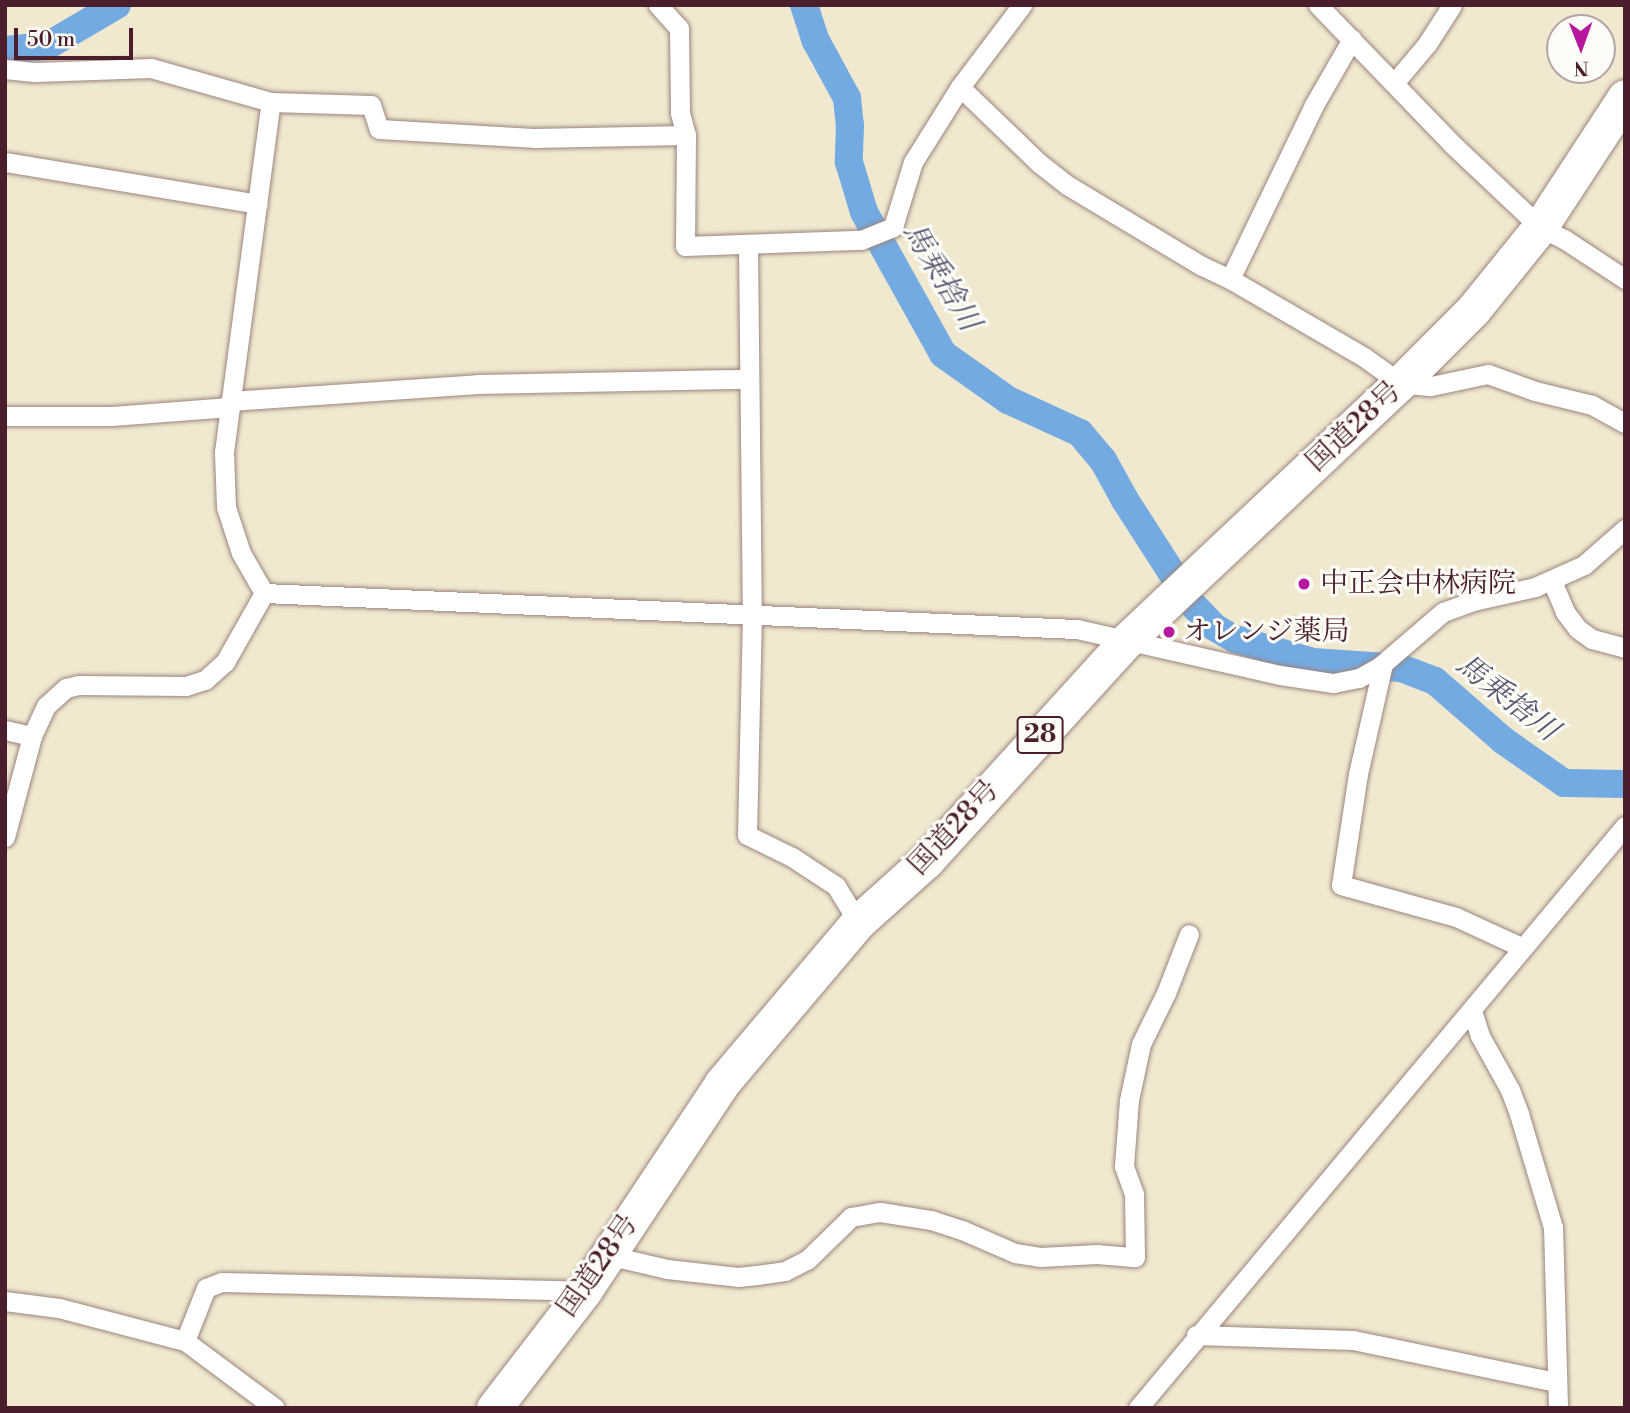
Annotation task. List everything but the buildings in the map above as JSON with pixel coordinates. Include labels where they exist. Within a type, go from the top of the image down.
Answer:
[{"type":"highway","name":"国道28号","points":[[494,1408],[584,1291],[722,1083],[858,922],[926,861],[1127,640],[1400,383],[1473,310],[1540,228],[1625,97]]},
{"type":"street","points":[[658,5],[679,28],[680,113],[686,135],[685,246],[861,240],[893,227],[914,162],[960,87],[1022,5]]},
{"type":"street","points":[[1318,5],[1452,144],[1540,228],[1564,239],[1625,279]]},
{"type":"street","points":[[1395,82],[1427,44],[1452,5]]},
{"type":"street","points":[[1230,279],[1314,105],[1352,39]]},
{"type":"street","points":[[5,69],[36,72],[151,68],[271,102],[371,105],[379,129],[533,138],[686,135]]},
{"type":"street","points":[[960,87],[1039,163],[1068,185],[1202,267],[1230,279],[1364,357],[1400,383],[1431,386],[1488,374],[1535,391],[1592,405],[1625,423]]},
{"type":"street","points":[[264,593],[241,553],[226,507],[224,452],[271,102]]},
{"type":"street","points":[[5,162],[258,204]]},
{"type":"street","points":[[748,245],[751,614],[747,835],[792,857],[836,886],[858,922]]},
{"type":"street","points":[[5,416],[112,416],[477,384],[749,379]]},
{"type":"street","points":[[264,593],[1077,629],[1280,675],[1333,683],[1359,678],[1383,664],[1443,612],[1552,580],[1584,565],[1625,529]]},
{"type":"street","points":[[1552,580],[1565,612],[1578,629],[1592,639],[1625,648]]},
{"type":"street","points":[[5,837],[32,736],[46,706],[66,688],[79,685],[186,686],[205,680],[225,662],[264,593]]},
{"type":"street","points":[[1383,664],[1358,774],[1341,885],[1456,917],[1521,947]]},
{"type":"street","points":[[5,730],[32,736]]},
{"type":"street","points":[[1139,1408],[1196,1335],[1472,1012],[1521,947],[1625,826]]},
{"type":"street","points":[[607,1255],[667,1269],[738,1277],[785,1271],[807,1260],[851,1217],[880,1212],[962,1230],[1015,1253],[1040,1257],[1097,1254],[1135,1257],[1134,1194],[1124,1166],[1129,1100],[1141,1044],[1166,993],[1189,934]]},
{"type":"street","points":[[1472,1012],[1480,1036],[1510,1090],[1553,1227],[1558,1408]]},
{"type":"street","points":[[185,1342],[206,1288],[222,1282],[584,1291]]},
{"type":"street","points":[[5,1301],[59,1308],[185,1342],[275,1408]]},
{"type":"street","points":[[1196,1335],[1353,1340],[1556,1382]]},
{"type":"waterway","name":"馬乗捨川","points":[[5,50],[47,46],[117,5]]},
{"type":"waterway","name":"馬乗捨川","points":[[804,5],[816,41],[847,98],[850,125],[849,162],[864,212],[943,354],[1008,400],[1080,433],[1103,460],[1175,578]]},
{"type":"waterway","name":"馬乗捨川","points":[[1194,606],[1214,627],[1235,639],[1313,662],[1401,668],[1435,681],[1504,741],[1564,783],[1625,784]]},
{"type":"place","name":"中正会中林病院","points":[[1304,584]]},
{"type":"place","name":"オレンジ薬局","points":[[1169,632]]}]
